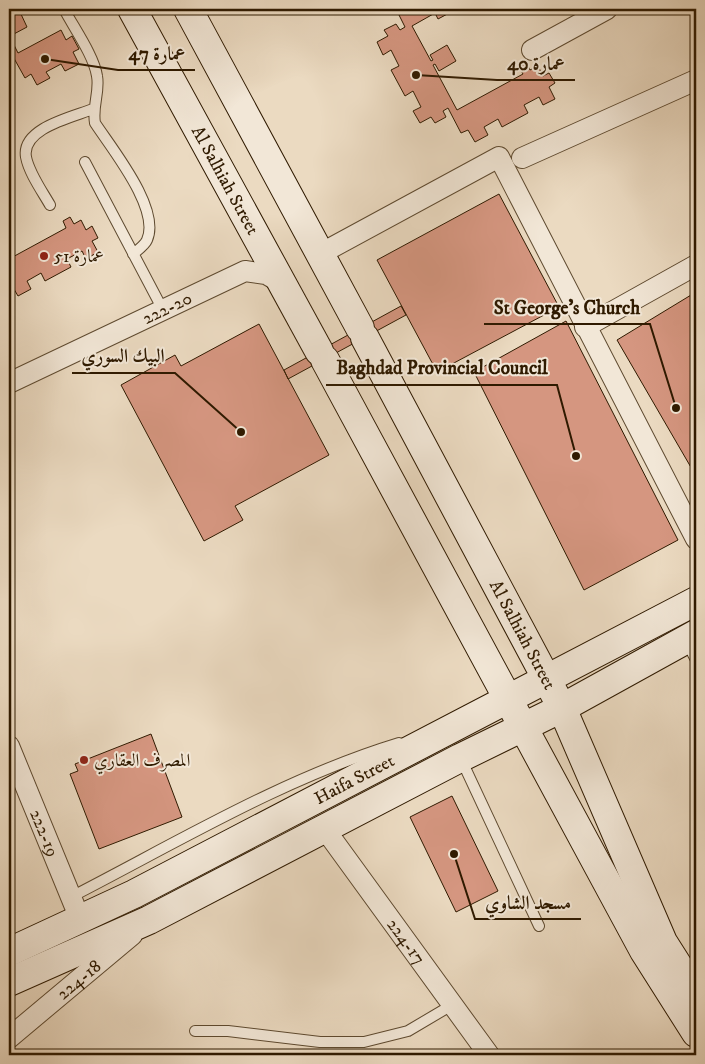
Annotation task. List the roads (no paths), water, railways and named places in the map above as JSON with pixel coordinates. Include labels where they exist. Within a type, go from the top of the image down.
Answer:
[{"type":"main road","name":"Al Salhiah Street","points":[[132,9],[257,235],[523,727],[654,946]]},
{"type":"main road","name":"Al Salhiah Street","points":[[188,9],[562,708],[654,946]]},
{"type":"main road","name":"Haifa Street","points":[[9,952],[75,908],[142,889],[696,601]]},
{"type":"main road","name":"Haifa Street","points":[[9,982],[149,920],[460,758],[692,645]]},
{"type":"main road","points":[[654,946],[696,994]]},
{"type":"main road","points":[[654,946],[696,1033]]},
{"type":"street","points":[[532,50],[607,9]]},
{"type":"street","points":[[522,158],[696,80]]},
{"type":"street","points":[[320,254],[499,157],[696,538]]},
{"type":"street","points":[[257,235],[254,254],[245,271],[266,274],[283,284]]},
{"type":"street","points":[[585,326],[696,265]]},
{"type":"street","name":"222-20","points":[[9,383],[245,271]]},
{"type":"street","name":"222-19","points":[[9,746],[75,908]]},
{"type":"street","name":"224-17","points":[[324,828],[488,1055]]},
{"type":"street","name":"224-18","points":[[9,1038],[149,920]]},
{"type":"lane","points":[[64,9],[97,75],[98,92],[93,109],[95,123],[143,198],[149,216],[150,230],[146,242],[133,254]]},
{"type":"lane","points":[[50,206],[25,155],[29,140],[39,130],[93,109]]},
{"type":"lane","points":[[85,162],[163,310]]},
{"type":"lane","points":[[460,758],[539,926]]},
{"type":"lane","points":[[195,1031],[228,1030],[320,1042],[364,1042],[408,1031],[452,1005]]},
{"type":"place","name":"عمارة 47","points":[[45,59]]},
{"type":"place","name":"عمارة 40","points":[[416,75]]},
{"type":"place","name":"عمارة 51","points":[[44,256]]},
{"type":"place","name":"St George's Church","points":[[676,408]]},
{"type":"place","name":"البيك السوري","points":[[241,432]]},
{"type":"place","name":"Baghdad Provincial Council","points":[[576,456]]},
{"type":"place","name":"المصرف العقاري","points":[[84,760]]},
{"type":"place","name":"مسجد الشاوي","points":[[454,854]]}]
